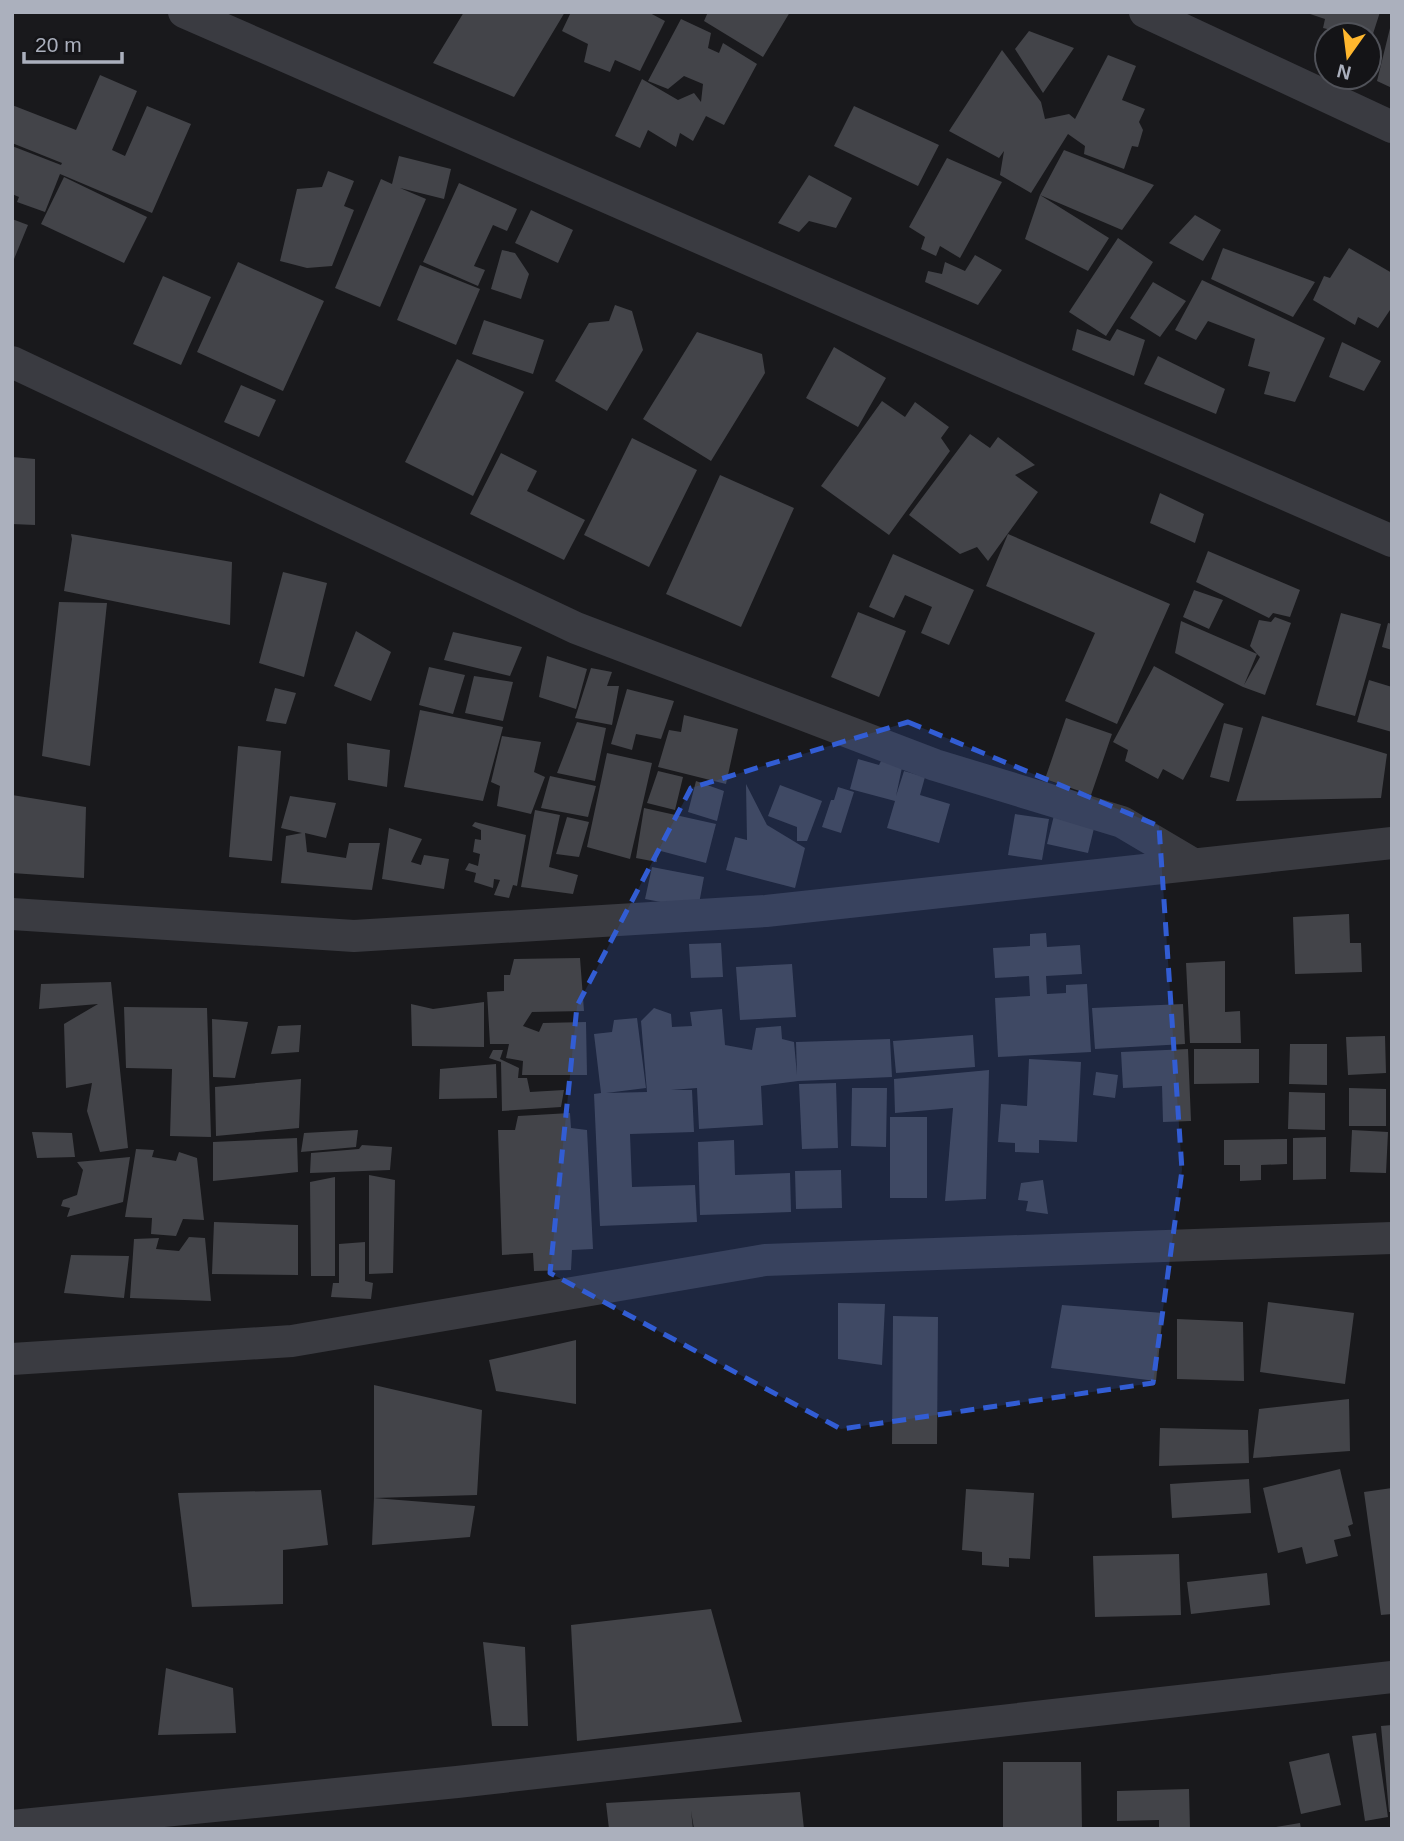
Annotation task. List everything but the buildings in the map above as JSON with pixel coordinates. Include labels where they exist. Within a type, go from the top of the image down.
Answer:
[{"type":"street","points":[[184,12],[1392,541]]},
{"type":"street","points":[[1145,12],[1392,127]]},
{"type":"street","points":[[12,362],[576,628],[936,765],[1122,822],[1193,864]]},
{"type":"street","points":[[12,914],[355,936],[766,911],[1392,843]]},
{"type":"street","points":[[12,1359],[292,1341],[765,1260],[1392,1238]]},
{"type":"street","points":[[12,1826],[457,1782],[1392,1677]]},
{"type":"highlighted area","points":[[908,722],[1159,826],[1182,1170],[1153,1383],[841,1429],[550,1273],[577,1006],[691,788]]}]
